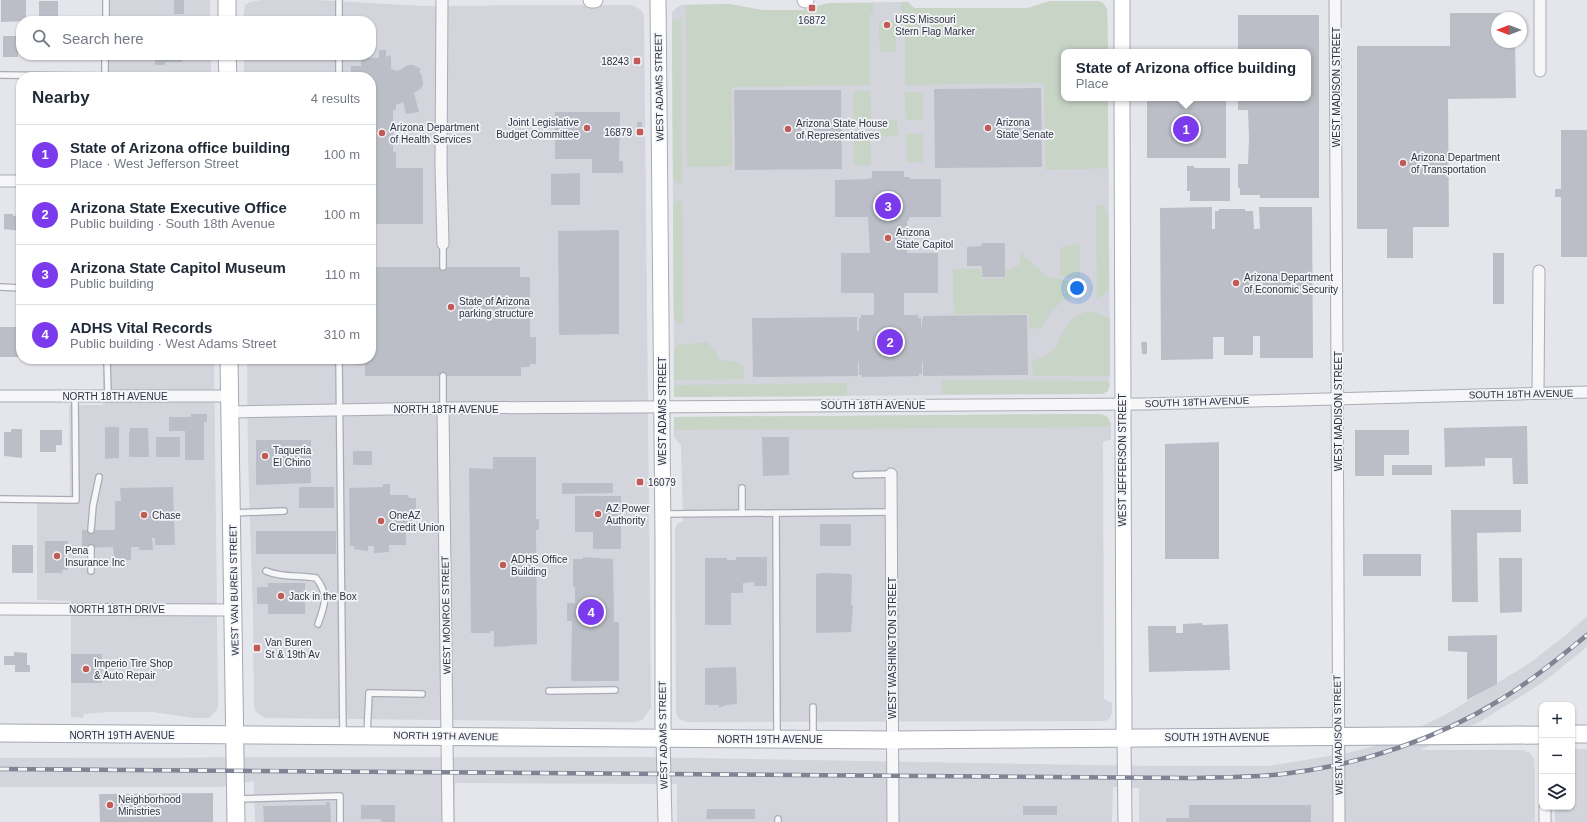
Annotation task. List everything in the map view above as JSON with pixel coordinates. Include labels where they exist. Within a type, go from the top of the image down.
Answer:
[{"type":"main road","points":[[227,0],[227,16]]},
{"type":"main road","name":"WEST ADAMS STREET","points":[[658,0],[663,514],[663,738]]},
{"type":"main road","points":[[1122,0],[1122,49]]},
{"type":"main road","points":[[228,60],[228,72]]},
{"type":"main road","name":"WEST JEFFERSON STREET","points":[[1122,101],[1124,737]]},
{"type":"main road","name":"WEST VAN BUREN STREET","points":[[229,364],[233,513],[236,822]]},
{"type":"main road","name":"NORTH 19TH AVENUE","points":[[0,733],[893,740]]},
{"type":"main road","points":[[1575,734],[1587,734]]},
{"type":"main road","name":"SOUTH 19TH AVENUE","points":[[893,740],[1124,737],[1539,735]]},
{"type":"street","points":[[442,0],[441,174],[443,244]]},
{"type":"street","name":"WEST MADISON STREET","points":[[1335,0],[1338,737],[1340,822]]},
{"type":"street","points":[[1540,0],[1540,71]]},
{"type":"street","points":[[0,181],[16,181]]},
{"type":"street","points":[[1538,393],[1539,271]]},
{"type":"street","name":"SOUTH 18TH AVENUE","points":[[662,408],[1122,404],[1587,392]]},
{"type":"street","name":"NORTH 18TH AVENUE","points":[[0,396],[108,396],[339,410],[443,408],[662,408]]},
{"type":"street","name":"WEST MONROE STREET","points":[[443,408],[448,822]]},
{"type":"street","name":"WEST WASHINGTON STREET","points":[[890,474],[892,512],[893,822]]},
{"type":"street","name":"NORTH 18TH DRIVE","points":[[0,609],[234,610]]},
{"type":"street","name":"WEST JEFFERSON STREET","points":[[1124,737],[1125,822]]},
{"type":"street","name":"WEST ADAMS STREET","points":[[663,738],[664,822]]},
{"type":"street","points":[[1545,810],[1545,822]]},
{"type":"lane","points":[[106,0],[106,16]]},
{"type":"lane","points":[[339,0],[339,16]]},
{"type":"lane","points":[[105,60],[105,72]]},
{"type":"lane","points":[[339,60],[339,72]]},
{"type":"lane","points":[[0,75],[16,75]]},
{"type":"lane","points":[[443,244],[443,267]]},
{"type":"lane","points":[[0,287],[16,288]]},
{"type":"lane","points":[[107,364],[108,396]]},
{"type":"lane","points":[[339,364],[343,735]]},
{"type":"lane","points":[[443,376],[443,408]]},
{"type":"lane","points":[[0,499],[76,500],[75,396]]},
{"type":"lane","points":[[856,475],[890,474]]},
{"type":"lane","points":[[91,530],[92,506],[99,477]]},
{"type":"lane","points":[[742,488],[742,513]]},
{"type":"lane","points":[[233,513],[284,511]]},
{"type":"lane","points":[[663,514],[892,512]]},
{"type":"lane","points":[[776,513],[777,739]]},
{"type":"lane","points":[[92,548],[92,571]]},
{"type":"lane","points":[[266,571],[277,576],[302,576],[316,578],[324,588],[324,607],[318,624]]},
{"type":"lane","points":[[549,691],[615,690]]},
{"type":"lane","points":[[368,735],[368,692],[422,694]]},
{"type":"lane","points":[[812,707],[813,739]]},
{"type":"lane","points":[[236,799],[340,796],[340,822]]},
{"type":"shaded area","points":[[102,0],[210,0],[210,16],[102,16]]},
{"type":"shaded area","points":[[262,0],[315,0],[422,6],[632,5],[641,10],[644,15],[651,708],[642,720],[635,722],[265,718],[256,712],[254,707],[247,364],[376,364],[376,72],[244,72],[244,60],[376,60],[376,16],[244,16],[245,5],[250,2]]},
{"type":"shaded area","points":[[1050,1],[1095,1],[1102,2],[1107,9],[1108,49],[1061,49],[1061,101],[1108,101],[1110,376],[1108,391],[1102,394],[674,397],[672,13],[675,9],[681,5],[729,4],[762,10],[803,10],[829,3],[901,2],[908,2],[914,8],[1028,8]]},
{"type":"shaded area","points":[[102,60],[211,60],[211,72],[102,72]]},
{"type":"shaded area","points":[[103,364],[214,364],[218,706],[217,710],[209,718],[194,718],[153,712],[108,712],[84,714],[83,718],[71,717],[71,601],[37,600],[37,499],[70,498],[69,405],[103,405]]},
{"type":"shaded area","points":[[1099,414],[1106,416],[1111,423],[1111,439],[1103,442],[1104,699],[1112,703],[1112,713],[1109,719],[1105,721],[687,722],[679,719],[676,713],[675,530],[677,524],[683,521],[681,446],[674,437],[674,417]]},
{"type":"shaded area","points":[[1587,616],[1587,646],[1582,651],[1542,683],[1481,721],[1420,750],[1522,750],[1530,753],[1534,759],[1535,770],[1535,822],[1139,822],[1139,788],[1113,787],[1112,822],[677,822],[677,784],[455,783],[455,822],[255,822],[254,781],[220,787],[0,787],[0,758],[637,757],[1151,766],[1269,766],[1347,753],[1375,746],[1443,716],[1527,665],[1566,635]]},
{"type":"shaded area","points":[[1575,749],[1587,749],[1587,822],[1555,822],[1555,810],[1575,810]]},
{"type":"green space","points":[[1050,1],[1095,1],[1102,2],[1107,9],[1108,49],[1061,49],[1061,101],[1108,101],[1108,168],[1046,170],[1044,83],[905,85],[905,33],[901,31],[901,2],[908,2],[914,8],[1028,8]]},
{"type":"green space","points":[[829,3],[873,3],[873,14],[870,14],[870,85],[732,87],[732,166],[687,167],[686,5],[729,4],[762,10],[803,10]]},
{"type":"green space","points":[[681,20],[682,183],[677,183],[673,179],[672,21]]},
{"type":"green space","points":[[896,20],[896,52],[880,52],[879,21]]},
{"type":"green space","points":[[853,91],[870,91],[871,120],[854,120]]},
{"type":"green space","points":[[905,92],[923,92],[923,120],[906,120]]},
{"type":"green space","points":[[880,120],[897,120],[898,136],[880,136]]},
{"type":"green space","points":[[906,134],[923,134],[923,162],[907,162]]},
{"type":"green space","points":[[854,137],[870,137],[871,165],[854,165]]},
{"type":"green space","points":[[682,200],[683,324],[677,322],[674,316],[673,205],[676,201]]},
{"type":"green space","points":[[1096,205],[1104,206],[1108,214],[1109,291],[1097,299]]},
{"type":"green space","points":[[1080,243],[1080,280],[1060,276],[1060,248]]},
{"type":"green space","points":[[1020,252],[1047,277],[1086,284],[1086,295],[1069,298],[1058,304],[1041,328],[1029,329],[1029,314],[954,314],[953,269],[981,269],[981,279],[1005,278],[1006,269],[1012,269],[1020,264]]},
{"type":"green space","points":[[1087,312],[1097,313],[1110,319],[1110,376],[1033,376],[1032,361],[1052,351],[1070,322],[1080,314]]},
{"type":"green space","points":[[708,342],[720,360],[736,362],[743,366],[744,379],[674,380],[674,351],[678,345]]},
{"type":"green space","points":[[942,380],[1106,381],[1110,384],[1108,391],[1102,394],[942,394]]},
{"type":"green space","points":[[847,383],[847,396],[674,397],[674,385]]},
{"type":"green space","points":[[1099,414],[1107,417],[1110,425],[1107,427],[674,430],[674,417]]},
{"type":"building","points":[[1,0],[26,0],[26,16],[16,16],[16,21],[1,22]]},
{"type":"building","points":[[174,0],[184,0],[184,14],[174,14]]},
{"type":"building","points":[[39,1],[58,1],[58,16],[39,16]]},
{"type":"building","name":"Arizona Department of Transportation","points":[[1450,13],[1491,13],[1491,48],[1515,48],[1516,98],[1448,99],[1449,227],[1413,227],[1413,258],[1387,258],[1387,229],[1357,229],[1357,46],[1450,46]]},
{"type":"building","points":[[1238,15],[1319,15],[1319,198],[1260,198],[1260,195],[1240,195],[1240,188],[1238,188],[1238,164],[1248,164],[1249,138],[1248,110],[1238,110],[1238,101],[1311,101],[1311,49],[1238,49]]},
{"type":"building","points":[[3,36],[16,36],[16,57],[3,57]]},
{"type":"building","name":"Arizona Department of Health Services","points":[[379,50],[386,50],[386,57],[391,55],[391,69],[398,71],[408,65],[413,65],[421,69],[419,71],[422,76],[423,85],[414,93],[419,112],[406,114],[403,102],[396,105],[396,110],[393,110],[393,152],[396,152],[396,168],[423,168],[423,224],[376,224],[376,72],[351,72],[351,66],[361,66],[361,60],[376,60],[376,58],[379,58]]},
{"type":"building","points":[[155,60],[182,60],[182,62],[165,62],[165,65],[155,65]]},
{"type":"building","name":"Arizona State Senate","points":[[1041,88],[1042,167],[935,168],[934,89]]},
{"type":"building","name":"Arizona State House of Representatives","points":[[734,90],[841,90],[842,169],[735,170]]},
{"type":"building","points":[[1147,101],[1226,101],[1226,158],[1147,158]]},
{"type":"building","name":"Joint Legislative Budget Committee","points":[[555,112],[620,112],[619,161],[623,161],[623,173],[592,173],[592,159],[555,159]]},
{"type":"building","points":[[637,122],[642,122],[642,134],[637,134]]},
{"type":"building","points":[[1561,130],[1587,130],[1587,257],[1561,257],[1561,197],[1555,197],[1555,189],[1561,189]]},
{"type":"building","points":[[1187,166],[1194,166],[1194,168],[1230,168],[1230,201],[1190,201],[1190,191],[1187,191]]},
{"type":"building","points":[[872,171],[904,171],[904,177],[910,177],[910,179],[941,179],[941,217],[910,217],[907,222],[907,253],[938,253],[938,293],[904,293],[904,315],[918,315],[918,318],[921,318],[921,330],[923,316],[1027,315],[1028,375],[923,376],[922,362],[922,374],[919,374],[919,376],[862,377],[862,375],[859,375],[858,362],[858,376],[753,377],[752,318],[857,317],[857,331],[859,331],[859,318],[861,318],[861,315],[874,315],[874,293],[841,293],[841,253],[870,253],[868,217],[835,217],[835,180],[868,179],[872,178]]},
{"type":"building","points":[[580,173],[580,205],[551,205],[551,174]]},
{"type":"building","name":"Arizona Department of Economic Security","points":[[1212,207],[1212,229],[1215,229],[1215,211],[1219,211],[1219,209],[1245,209],[1245,211],[1253,211],[1254,229],[1260,229],[1259,207],[1312,207],[1313,358],[1260,358],[1260,336],[1253,336],[1253,355],[1224,355],[1224,337],[1213,337],[1213,359],[1161,360],[1160,208]]},
{"type":"building","points":[[4,214],[13,214],[13,216],[16,216],[16,230],[4,229]]},
{"type":"building","points":[[619,230],[619,334],[559,335],[558,231]]},
{"type":"building","points":[[982,243],[1005,243],[1005,277],[982,277],[982,266],[967,266],[967,247],[981,246]]},
{"type":"building","points":[[1493,253],[1504,253],[1504,304],[1493,304]]},
{"type":"building","name":"State of Arizona parking structure","points":[[376,267],[520,267],[520,277],[530,277],[530,337],[536,337],[536,364],[530,364],[530,367],[521,367],[521,376],[365,376],[365,365],[355,365],[376,364]]},
{"type":"building","points":[[0,327],[16,327],[16,357],[0,357]]},
{"type":"building","points":[[1141,342],[1147,342],[1147,354],[1142,354]]},
{"type":"building","points":[[191,414],[207,414],[207,422],[204,422],[204,460],[185,460],[185,431],[169,431],[169,417],[191,417]]},
{"type":"building","points":[[1527,426],[1528,484],[1513,484],[1512,458],[1485,458],[1485,466],[1445,467],[1444,428]]},
{"type":"building","points":[[105,427],[119,427],[119,458],[105,459]]},
{"type":"building","points":[[130,428],[148,428],[149,457],[129,457]]},
{"type":"building","points":[[11,429],[22,429],[22,458],[4,456],[4,432],[11,432]]},
{"type":"building","points":[[40,430],[62,430],[62,445],[56,445],[56,452],[40,452]]},
{"type":"building","points":[[1355,430],[1409,430],[1409,455],[1384,455],[1384,476],[1355,476]]},
{"type":"building","points":[[156,437],[180,437],[180,457],[156,457]]},
{"type":"building","points":[[762,437],[789,437],[789,475],[763,476]]},
{"type":"building","points":[[256,440],[311,440],[311,483],[256,485]]},
{"type":"building","points":[[1219,442],[1219,559],[1165,559],[1165,444]]},
{"type":"building","points":[[353,451],[372,451],[372,465],[353,465]]},
{"type":"building","name":"ADHS Office Building","points":[[493,457],[536,457],[536,519],[539,519],[539,530],[536,530],[537,644],[494,647],[494,631],[490,631],[490,633],[471,633],[469,468],[493,469]]},
{"type":"building","points":[[1392,465],[1432,465],[1432,475],[1392,475]]},
{"type":"building","points":[[562,483],[613,483],[613,493],[562,494]]},
{"type":"building","name":"OneAZ Credit Union","points":[[383,484],[390,484],[390,495],[408,495],[409,498],[416,498],[416,515],[412,515],[412,526],[406,526],[406,545],[389,545],[389,552],[374,553],[374,546],[368,546],[368,551],[354,549],[354,546],[350,546],[349,488],[383,487]]},
{"type":"building","name":"Chase","points":[[173,487],[175,545],[155,545],[155,538],[152,538],[153,550],[139,550],[139,547],[131,547],[131,560],[114,561],[113,547],[82,548],[82,530],[115,530],[115,501],[121,501],[120,488]]},
{"type":"building","points":[[299,487],[334,487],[334,508],[299,508]]},
{"type":"building","name":"AZ Power Authority","points":[[575,496],[621,496],[621,549],[593,549],[593,532],[575,532]]},
{"type":"building","points":[[1451,510],[1521,510],[1521,532],[1477,533],[1478,602],[1452,602]]},
{"type":"building","points":[[820,524],[851,524],[851,546],[820,546]]},
{"type":"building","points":[[256,531],[336,531],[336,554],[256,554]]},
{"type":"building","name":"Pena Insurance Inc","points":[[45,541],[68,541],[68,570],[62,570],[62,573],[45,573]]},
{"type":"building","points":[[12,545],[33,545],[33,573],[12,573]]},
{"type":"building","points":[[1363,554],[1421,554],[1421,576],[1363,576]]},
{"type":"building","points":[[583,557],[613,559],[614,622],[619,622],[619,681],[571,681],[572,621],[567,621],[567,603],[575,603],[575,587],[573,587],[573,559],[583,559]]},
{"type":"building","points":[[736,557],[767,557],[767,586],[754,586],[754,582],[743,583],[743,593],[731,593],[731,625],[705,625],[705,558],[727,558],[727,560],[736,560]]},
{"type":"building","points":[[1499,558],[1522,558],[1522,612],[1500,613]]},
{"type":"building","points":[[816,574],[851,574],[851,605],[853,605],[851,632],[816,633]]},
{"type":"building","name":"Jack in the Box","points":[[268,583],[305,583],[305,614],[268,614],[268,604],[257,604],[257,587],[268,587]]},
{"type":"building","points":[[1202,623],[1203,625],[1228,624],[1230,670],[1149,672],[1148,626],[1176,626],[1176,633],[1183,633],[1183,624]]},
{"type":"building","points":[[1497,635],[1497,684],[1467,700],[1467,652],[1448,651],[1448,636]]},
{"type":"building","points":[[14,652],[27,653],[27,665],[30,665],[30,672],[15,672],[15,665],[4,665],[4,656],[14,656]]},
{"type":"building","name":"Imperio Tire Shop & Auto Repair","points":[[71,654],[102,654],[102,683],[71,683]]},
{"type":"building","points":[[736,667],[737,704],[719,708],[719,705],[705,705],[705,668]]},
{"type":"building","points":[[213,793],[213,822],[100,822],[99,794]]},
{"type":"building","points":[[326,802],[330,802],[331,822],[264,822],[263,806],[326,805]]},
{"type":"building","points":[[361,805],[395,805],[395,822],[381,822],[381,819],[361,819]]},
{"type":"building","points":[[1189,805],[1311,805],[1311,822],[1166,822],[1166,818],[1189,818]]},
{"type":"building","points":[[1023,806],[1057,806],[1057,815],[1023,815]]},
{"type":"building","points":[[707,809],[755,809],[755,819],[706,819]]},
{"type":"railway","points":[[0,769],[1187,778],[1264,776],[1317,769],[1371,756],[1398,748],[1451,727],[1476,714],[1523,685],[1587,635]]},
{"type":"place","name":"16872","points":[[812,8]]},
{"type":"place","name":"USS Missouri Stern Flag Marker","points":[[887,25]]},
{"type":"place","name":"18243","points":[[637,61]]},
{"type":"place","name":"Joint Legislative Budget Committee","points":[[587,128]]},
{"type":"place","name":"Arizona State Senate","points":[[988,128]]},
{"type":"place","name":"Arizona State House of Representatives","points":[[788,129]]},
{"type":"place","name":"State of Arizona office building","points":[[1186,129]]},
{"type":"place","name":"16879","points":[[640,132]]},
{"type":"place","name":"Arizona Department of Health Services","points":[[382,133]]},
{"type":"place","name":"Arizona Department of Transportation","points":[[1403,163]]},
{"type":"place","name":"Arizona State Capitol Museum","points":[[888,206]]},
{"type":"place","name":"Arizona State Capitol","points":[[888,238]]},
{"type":"place","name":"Arizona Department of Economic Security","points":[[1236,283]]},
{"type":"place","name":"State of Arizona parking structure","points":[[451,307]]},
{"type":"place","name":"Arizona State Executive Office","points":[[890,342]]},
{"type":"place","name":"Taqueria El Chino","points":[[265,456]]},
{"type":"place","name":"16079","points":[[640,482]]},
{"type":"place","name":"AZ Power Authority","points":[[598,514]]},
{"type":"place","name":"Chase","points":[[144,515]]},
{"type":"place","name":"OneAZ Credit Union","points":[[381,521]]},
{"type":"place","name":"Pena Insurance Inc","points":[[57,556]]},
{"type":"place","name":"ADHS Office Building","points":[[503,565]]},
{"type":"place","name":"Jack in the Box","points":[[281,596]]},
{"type":"place","name":"ADHS Vital Records","points":[[591,612]]},
{"type":"place","name":"Van Buren St & 19th Av","points":[[257,648]]},
{"type":"place","name":"Imperio Tire Shop & Auto Repair","points":[[86,669]]},
{"type":"place","name":"Neighborhood Ministries","points":[[110,805]]}]
